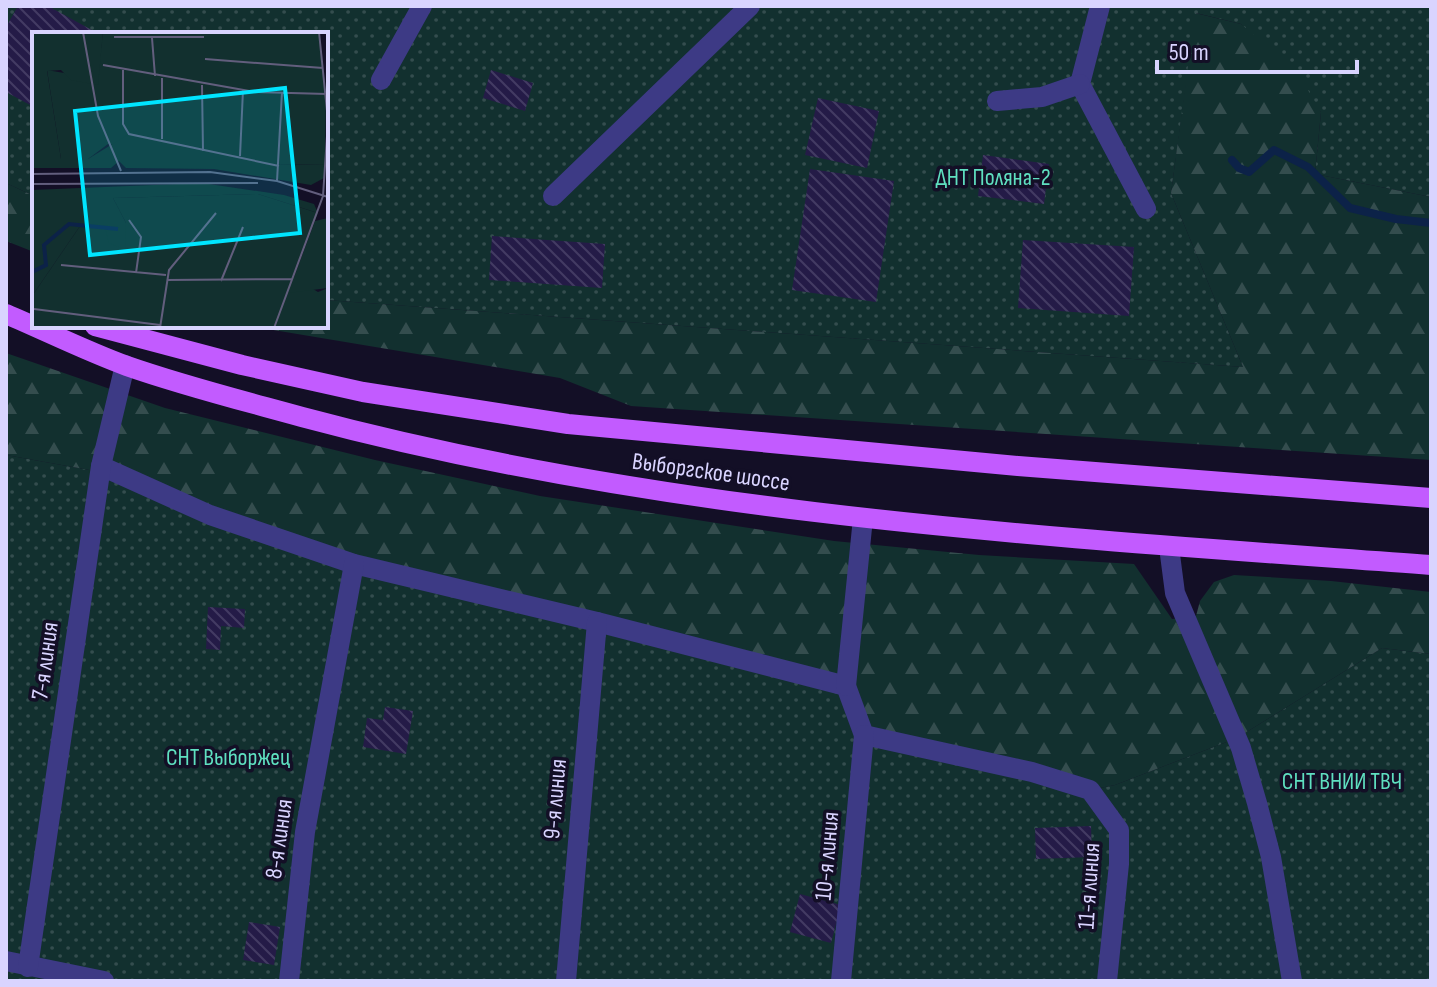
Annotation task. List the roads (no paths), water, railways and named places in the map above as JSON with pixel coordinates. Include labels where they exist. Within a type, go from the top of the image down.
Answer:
[{"type":"main road","points":[[6,302],[32,309]]},
{"type":"main road","name":"Выборгское шоссе","points":[[6,314],[32,325]]},
{"type":"main road","name":"Выборгское шоссе","points":[[39,328],[125,365],[321,422],[476,459],[698,498],[1017,535],[1431,565]]},
{"type":"main road","name":"Выборгское шоссе","points":[[103,328],[242,365],[363,392],[568,424],[1003,465],[1431,498]]},
{"type":"street","points":[[381,80],[422,6]]},
{"type":"street","points":[[553,196],[750,6]]},
{"type":"street","points":[[1100,6],[1080,84],[1146,209]]},
{"type":"street","points":[[997,101],[1042,97],[1080,84]]},
{"type":"street","name":"7-я линия","points":[[28,967],[101,466],[125,365]]},
{"type":"street","points":[[101,466],[210,515],[354,564],[846,686]]},
{"type":"street","points":[[863,518],[846,686],[864,735]]},
{"type":"street","points":[[1169,547],[1175,593],[1241,748],[1280,905],[1292,981]]},
{"type":"street","name":"8-я линия","points":[[289,981],[305,832],[354,564]]},
{"type":"street","name":"9-я линия","points":[[566,981],[597,622]]},
{"type":"street","name":"11-я линия","points":[[864,735],[1032,772],[1090,790],[1119,830],[1119,864],[1107,981]]},
{"type":"street","name":"10-я линия","points":[[841,981],[864,735]]},
{"type":"street","points":[[6,961],[104,981]]},
{"type":"waterway","points":[[1232,160],[1239,168],[1249,172],[1274,150],[1308,167],[1350,208],[1396,219],[1431,223]]},
{"type":"park label","name":"ДНТ Поляна-2","points":[[993,177]]},
{"type":"park label","name":"СНТ Выборжец","points":[[228,757]]},
{"type":"park label","name":"СНТ ВНИИ ТВЧ","points":[[1342,781]]}]
